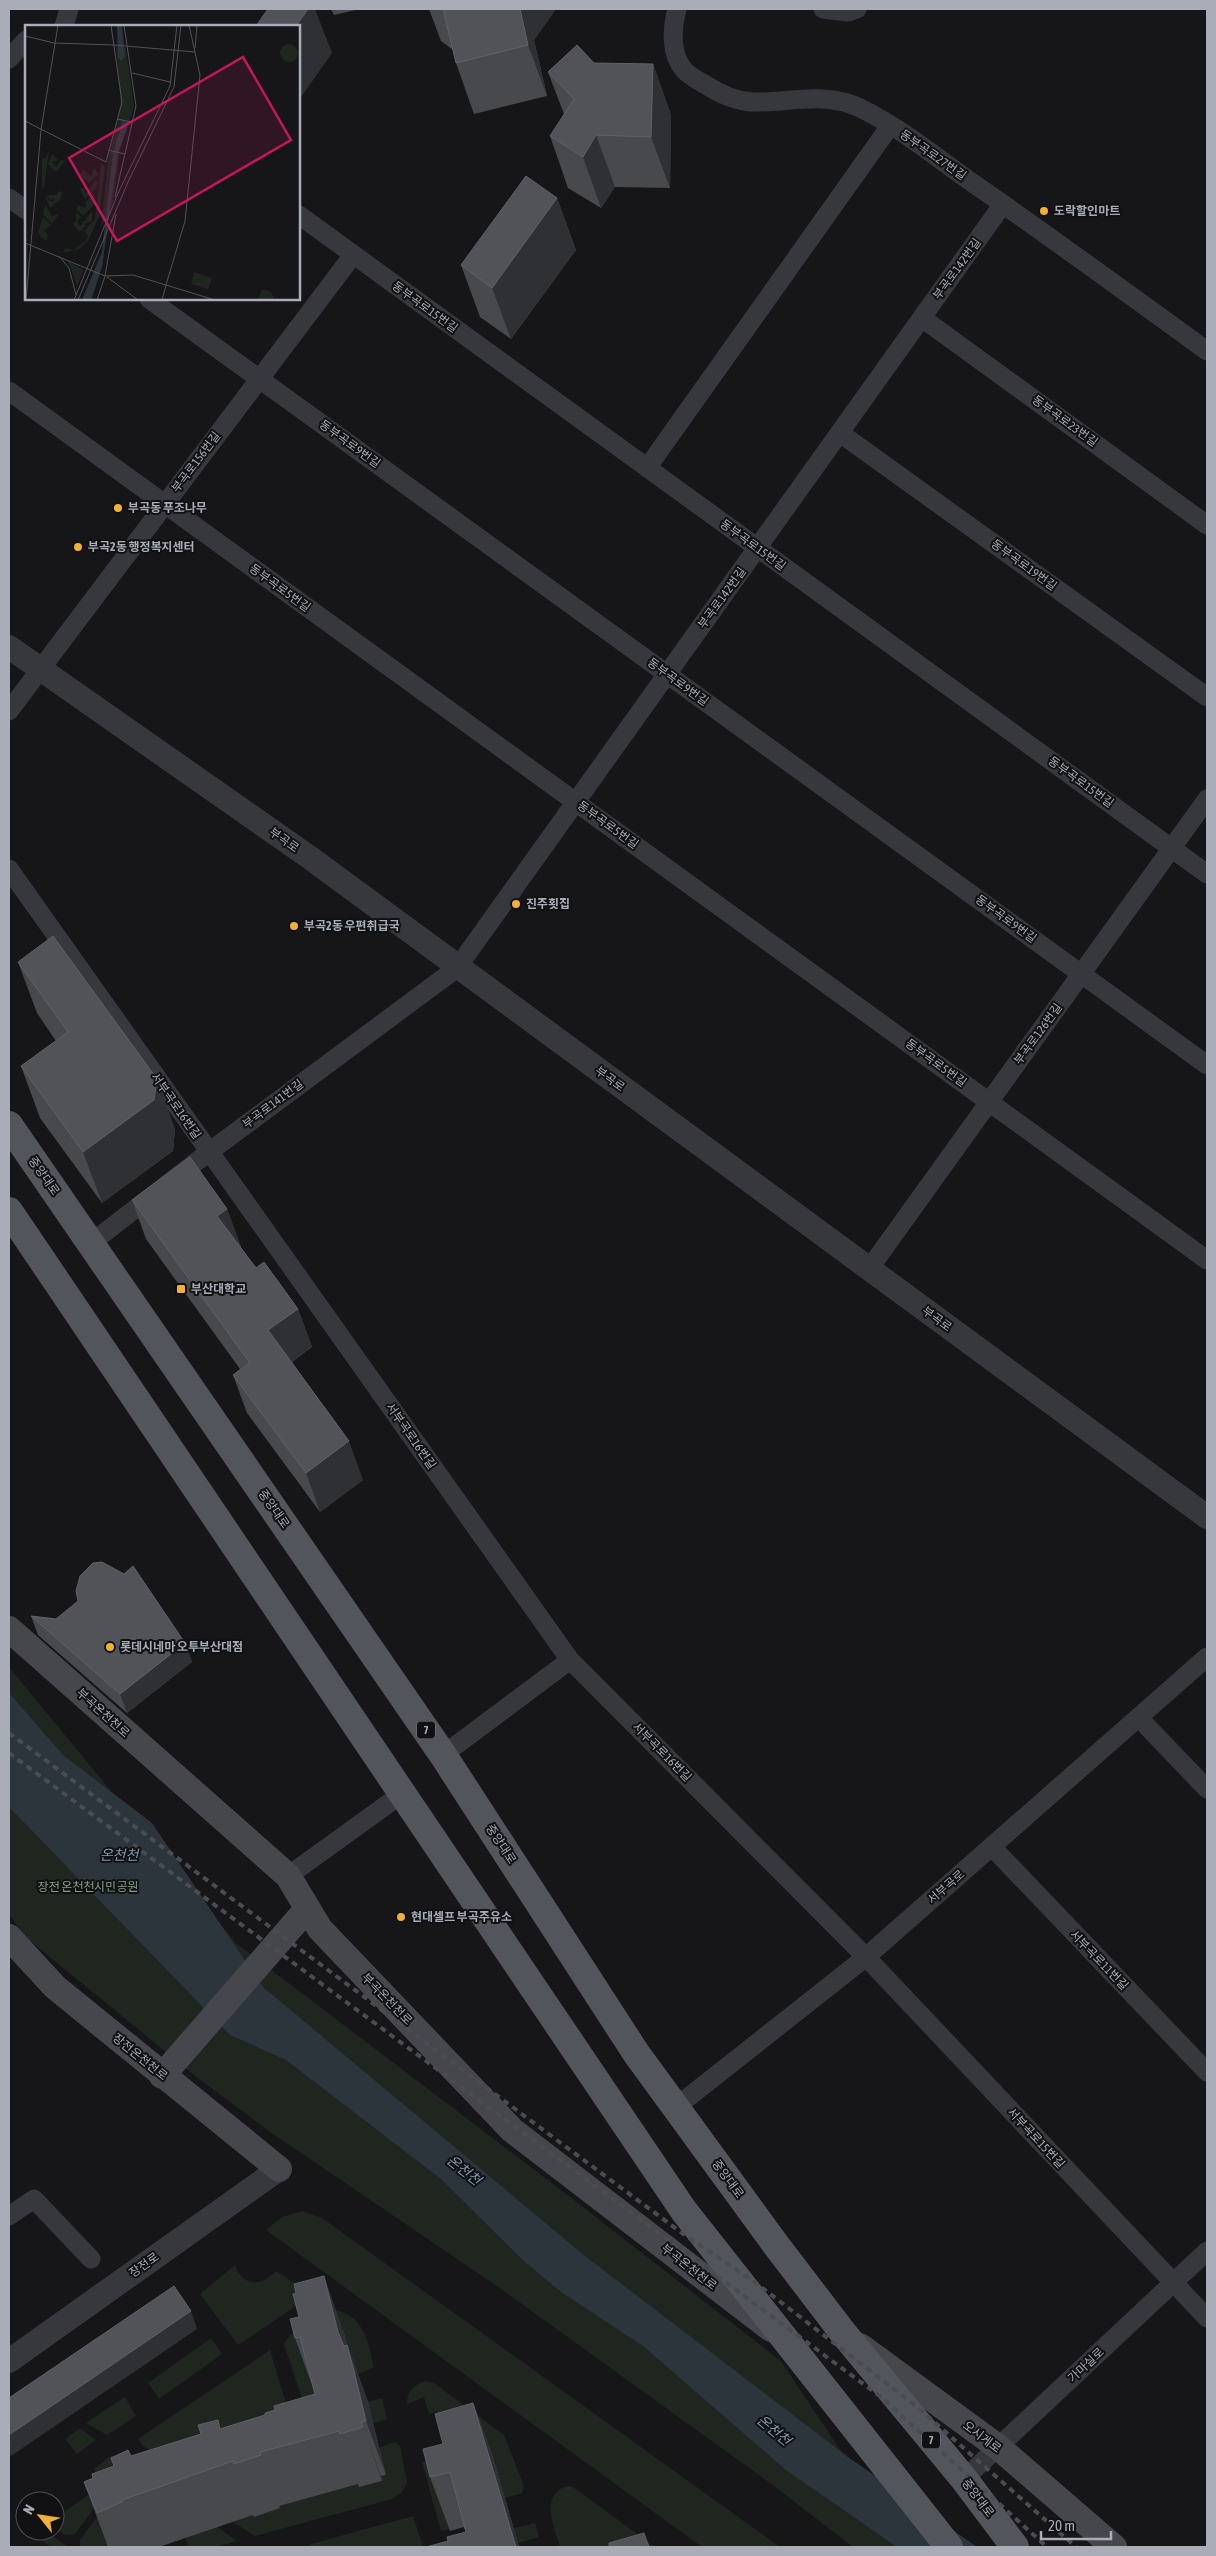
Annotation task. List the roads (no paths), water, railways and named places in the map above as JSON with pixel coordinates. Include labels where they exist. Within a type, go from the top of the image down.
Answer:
[{"type":"main road","name":"중앙대로","points":[[9,1125],[443,1754],[636,2053],[844,2334],[964,2479],[1015,2547]]},
{"type":"main road","points":[[9,1211],[684,2211],[949,2547]]},
{"type":"main road","name":"부곡온천천로","points":[[9,1629],[288,1876],[302,1914],[320,1929],[512,2130],[789,2344]]},
{"type":"main road","points":[[162,2076],[302,1914]]},
{"type":"main road","name":"장전온천천로","points":[[9,1937],[55,1988],[279,2169]]},
{"type":"main road","name":"오시게로","points":[[844,2334],[998,2448],[1114,2547]]},
{"type":"street","points":[[64,25],[69,9]]},
{"type":"street","name":"동부곡로27번길","points":[[677,9],[674,36],[676,56],[685,71],[713,90],[726,96],[752,102],[826,98],[839,100],[860,108],[890,126],[1003,204],[1207,351]]},
{"type":"street","points":[[823,9],[848,12],[858,9]]},
{"type":"street","points":[[9,59],[25,41]]},
{"type":"street","points":[[647,468],[890,126]]},
{"type":"street","points":[[9,198],[25,209]]},
{"type":"street","name":"부곡로142번길","points":[[457,968],[1003,204]]},
{"type":"street","name":"동부곡로15번길","points":[[300,216],[1207,874]]},
{"type":"street","name":"부곡로156번길","points":[[9,711],[353,254]]},
{"type":"street","name":"동부곡로9번길","points":[[150,300],[1207,1065]]},
{"type":"street","name":"동부곡로23번길","points":[[922,318],[1207,525]]},
{"type":"street","name":"동부곡로5번길","points":[[9,391],[1207,1260]]},
{"type":"street","name":"동부곡로19번길","points":[[840,433],[1207,697]]},
{"type":"street","name":"부곡로","points":[[9,647],[309,858],[1207,1517]]},
{"type":"street","name":"부곡로126번길","points":[[869,1269],[1207,799]]},
{"type":"street","name":"서부곡로16번길","points":[[9,870],[570,1660],[866,1957]]},
{"type":"street","name":"부곡로141번길","points":[[91,1243],[209,1152],[457,968]]},
{"type":"street","name":"서부곡로","points":[[676,2107],[866,1957],[1207,1657]]},
{"type":"street","points":[[443,1754],[570,1660]]},
{"type":"street","points":[[1139,1718],[1207,1789]]},
{"type":"street","points":[[288,1876],[403,1793]]},
{"type":"street","name":"서부곡로11번길","points":[[992,1847],[1207,2072]]},
{"type":"street","name":"서부곡로15번길","points":[[866,1957],[1207,2318]]},
{"type":"street","name":"장전로","points":[[9,2361],[279,2169]]},
{"type":"street","points":[[9,2216],[34,2198],[92,2259]]},
{"type":"street","name":"가마실로","points":[[964,2479],[1207,2251]]},
{"type":"water","name":"온천천","points":[[9,1693],[63,1755],[152,1823],[263,1987],[585,2256],[848,2457],[977,2547],[897,2547],[786,2470],[643,2346],[561,2292],[524,2261],[441,2179],[286,2060],[230,2035],[9,1807]]},
{"type":"railway","points":[[9,1733],[686,2236],[752,2280],[916,2406],[1076,2547]]},
{"type":"railway","points":[[9,1753],[881,2397],[1047,2547]]},
{"type":"place","name":"도락할인마트","points":[[1044,211]]},
{"type":"place","name":"부곡동 푸조나무","points":[[118,508]]},
{"type":"place","name":"부곡2동 행정복지센터","points":[[78,547]]},
{"type":"place","name":"진주횟집","points":[[516,904]]},
{"type":"place","name":"부곡2동 우편취급국","points":[[294,926]]},
{"type":"place","name":"부산대학교","points":[[181,1289]]},
{"type":"place","name":"롯데시네마 오투부산대점","points":[[110,1647]]},
{"type":"place","name":"현대셀프 부곡주유소","points":[[401,1917]]},
{"type":"park label","name":"장전 온천천시민공원","points":[[88,1887]]}]
